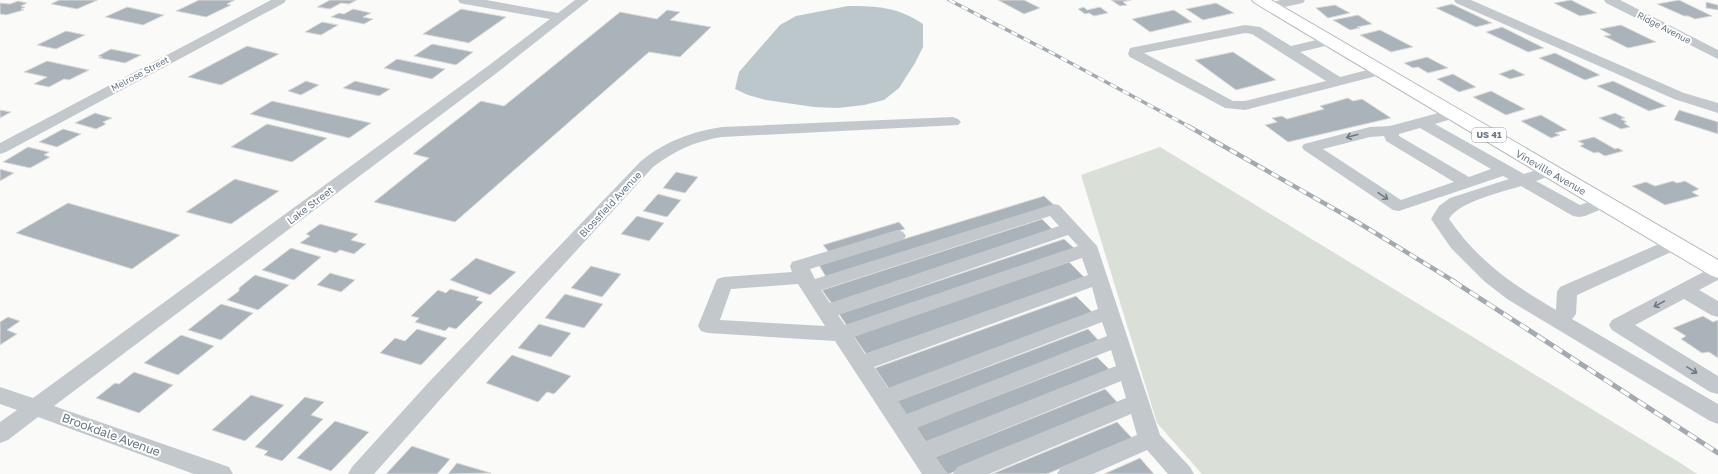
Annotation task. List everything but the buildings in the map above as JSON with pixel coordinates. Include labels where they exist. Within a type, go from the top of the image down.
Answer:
[{"type":"main road","name":"Vineville Avenue","points":[[1265,3],[1718,271]]},
{"type":"street","name":"Melrose Street","points":[[0,149],[280,0]]},
{"type":"street","points":[[464,0],[561,17]]},
{"type":"street","name":"Lake Street","points":[[0,434],[583,0]]},
{"type":"street","points":[[1265,3],[1299,0]]},
{"type":"street","points":[[1460,0],[1679,96],[1718,108]]},
{"type":"street","name":"Ridge Avenue","points":[[1610,0],[1718,55]]},
{"type":"street","points":[[1338,82],[1255,30],[1245,29],[1135,51],[1135,54],[1230,105],[1238,106],[1245,106],[1338,82],[1379,71]]},
{"type":"street","points":[[1289,52],[1329,41]]},
{"type":"street","points":[[1453,114],[1390,131],[1370,132],[1310,148],[1399,206],[1468,183],[1524,156]]},
{"type":"street","name":"Blossfield Avenue","points":[[360,474],[443,382],[647,164],[671,146],[706,134],[722,132],[953,122]]},
{"type":"street","points":[[1422,123],[1579,212],[1603,202]]},
{"type":"street","points":[[1390,131],[1392,138],[1468,183]]},
{"type":"street","points":[[1549,171],[1456,202],[1445,210],[1440,219],[1457,244],[1491,277],[1514,294],[1718,415]]},
{"type":"street","points":[[1089,249],[841,334],[708,326],[724,284],[806,282],[1052,209],[1088,246],[1089,249],[1098,278],[1150,439],[1182,474]]},
{"type":"street","points":[[826,312],[1071,228]]},
{"type":"street","points":[[897,236],[799,266],[806,282],[935,474]]},
{"type":"street","points":[[1558,319],[1566,314],[1567,292],[1674,244]]},
{"type":"street","points":[[1593,340],[1718,271]]},
{"type":"street","points":[[861,364],[1098,278]]},
{"type":"street","points":[[1684,290],[1718,310]]},
{"type":"street","points":[[884,398],[1109,312]]},
{"type":"street","points":[[1619,325],[1718,386]]},
{"type":"street","points":[[902,425],[1118,339]]},
{"type":"street","points":[[920,453],[1128,370]]},
{"type":"street","name":"Brookdale Avenue","points":[[0,395],[221,474]]},
{"type":"street","points":[[965,474],[1138,402]]},
{"type":"street","points":[[1084,471],[1150,439]]},
{"type":"shaded area","points":[[848,6],[869,6],[896,11],[914,18],[923,24],[923,47],[915,63],[899,88],[884,100],[864,105],[838,108],[814,107],[766,100],[748,95],[735,89],[739,72],[780,25],[796,16]]},
{"type":"shaded area","points":[[1160,147],[1697,474],[1202,474],[1157,423],[1081,175]]},
{"type":"railway","points":[[949,0],[1190,127]]},
{"type":"railway","points":[[1188,126],[1359,223],[1455,282]]},
{"type":"railway","points":[[1453,281],[1718,453]]}]
